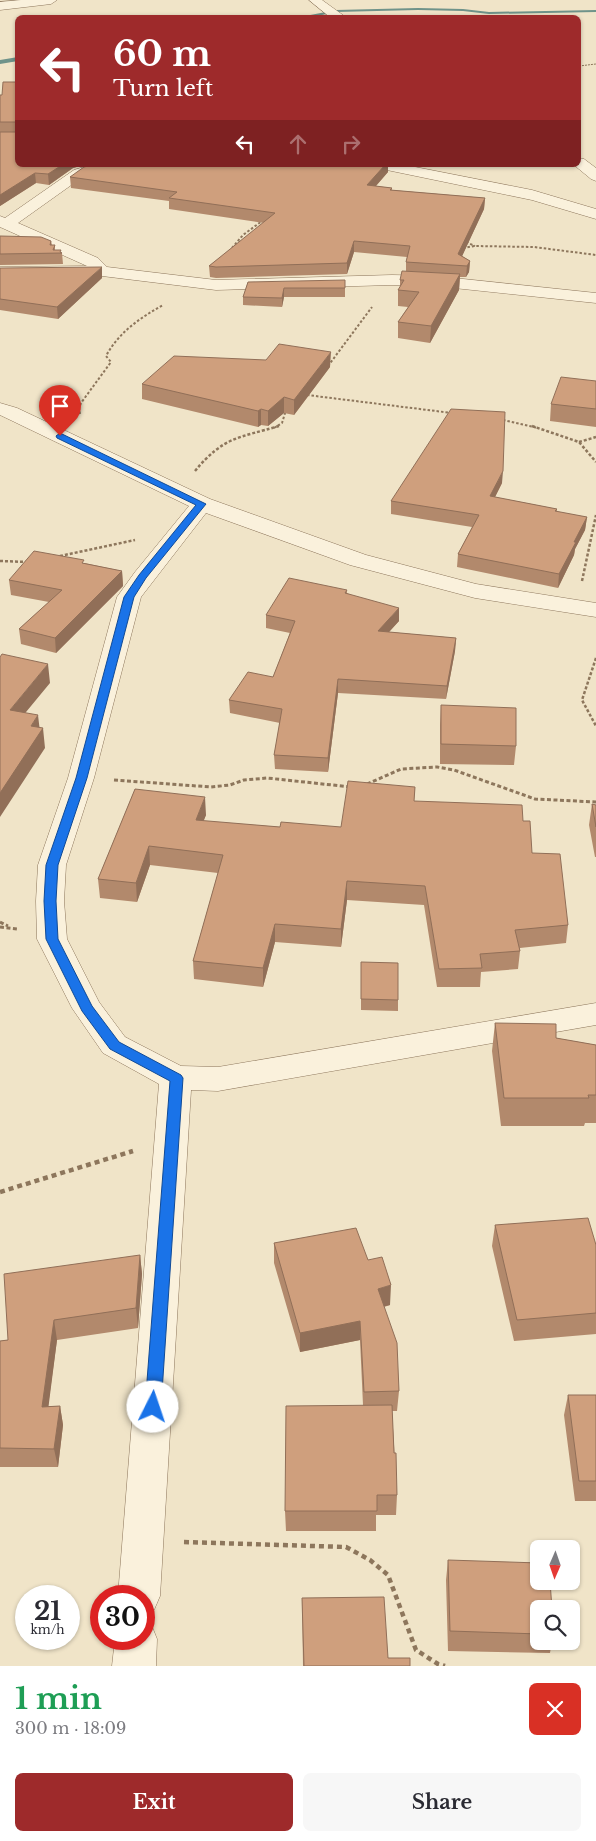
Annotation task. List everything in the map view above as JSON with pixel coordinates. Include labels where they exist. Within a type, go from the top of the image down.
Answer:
[{"type":"street","points":[[0,6],[51,0]]},
{"type":"street","points":[[315,0],[336,15]]},
{"type":"street","points":[[581,164],[596,176]]},
{"type":"street","points":[[4,222],[79,173],[101,167]]},
{"type":"street","points":[[392,167],[532,195],[568,204],[596,214]]},
{"type":"street","points":[[4,222],[92,262],[102,271]]},
{"type":"street","points":[[0,272],[102,271],[206,284],[392,280],[458,283],[596,298]]},
{"type":"street","points":[[0,409],[10,412],[190,499],[358,560],[475,591],[586,608]]},
{"type":"street","points":[[190,499],[180,530],[142,577],[129,597],[81,778],[52,865],[50,901],[52,939],[86,1008],[114,1045],[176,1078],[218,1079],[596,1014]]},
{"type":"street","points":[[140,1585],[176,1078]]},
{"type":"street","points":[[134,1666],[135,1650]]},
{"type":"path","points":[[581,66],[596,64]]},
{"type":"path","points":[[60,436],[79,422],[79,406],[111,362],[107,355],[118,336],[128,327],[163,305],[206,284],[243,235],[262,220]]},
{"type":"path","points":[[466,242],[475,246]]},
{"type":"path","points":[[458,283],[462,250],[475,246],[534,247],[596,255]]},
{"type":"path","points":[[325,370],[392,280]]},
{"type":"path","points":[[306,395],[456,414]]},
{"type":"path","points":[[190,499],[209,453],[242,434],[281,425],[288,404]]},
{"type":"path","points":[[503,420],[539,428],[579,442],[596,462]]},
{"type":"path","points":[[579,442],[596,437]]},
{"type":"path","points":[[586,608],[596,515]]},
{"type":"path","points":[[58,557],[180,530]]},
{"type":"path","points":[[0,561],[30,562]]},
{"type":"path","points":[[596,658],[582,700],[596,726]]},
{"type":"path","points":[[361,786],[370,784],[401,769],[437,767],[454,770],[535,799],[596,802]]},
{"type":"path","points":[[81,778],[211,787],[230,785],[244,780],[267,778],[352,786]]},
{"type":"path","points":[[0,922],[12,928]]},
{"type":"path","points":[[0,1192],[172,1139]]},
{"type":"path","points":[[143,1541],[346,1547],[370,1560],[388,1575],[416,1650],[445,1666]]},
{"type":"building","points":[[3,82],[15,82],[15,122],[0,122],[0,95],[2,95]]},
{"type":"building","points":[[0,132],[15,132],[15,167],[59,167],[48,174],[35,173],[0,195]]},
{"type":"building","points":[[84,167],[383,167],[367,185],[392,188],[390,190],[485,198],[458,254],[470,261],[467,266],[406,262],[410,246],[354,241],[347,263],[216,267],[209,266],[275,213],[169,198],[177,192],[70,177]]},
{"type":"building","points":[[0,236],[41,237],[51,241],[50,245],[55,245],[53,250],[61,250],[60,252],[62,253],[0,254]]},
{"type":"building","points":[[102,267],[57,307],[0,299],[0,268]]},
{"type":"building","points":[[402,271],[460,274],[431,326],[398,322],[419,292],[398,290],[404,280],[400,280]]},
{"type":"building","points":[[345,280],[345,288],[284,288],[282,298],[243,297],[248,282]]},
{"type":"building","points":[[279,344],[331,352],[294,400],[284,397],[268,411],[261,409],[258,411],[142,384],[174,356],[266,360]]},
{"type":"building","points":[[561,377],[596,381],[596,409],[551,404]]},
{"type":"building","points":[[451,409],[505,412],[503,471],[490,496],[587,517],[559,574],[458,554],[479,515],[391,501]]},
{"type":"building","points":[[34,551],[84,560],[82,563],[122,571],[55,638],[19,629],[62,590],[9,580]]},
{"type":"building","points":[[289,578],[347,590],[345,593],[399,608],[378,631],[456,638],[447,686],[338,679],[328,758],[274,755],[282,709],[229,700],[248,672],[273,677],[295,621],[266,615]]},
{"type":"building","points":[[2,654],[48,664],[10,710],[38,715],[31,726],[43,728],[0,793],[0,657]]},
{"type":"building","points":[[441,705],[516,708],[516,746],[441,744]]},
{"type":"building","points":[[348,781],[415,787],[414,801],[522,805],[523,821],[530,821],[532,853],[560,854],[568,925],[515,930],[520,951],[480,954],[482,968],[439,969],[425,886],[347,881],[341,929],[275,924],[263,968],[193,961],[223,855],[149,846],[136,883],[98,879],[135,789],[205,797],[196,820],[280,827],[281,822],[341,827]]},
{"type":"building","points":[[592,804],[596,805],[596,827]]},
{"type":"building","points":[[361,962],[398,963],[398,1000],[361,999]]},
{"type":"building","points":[[495,1023],[556,1024],[556,1038],[596,1045],[596,1095],[588,1095],[589,1098],[504,1098]]},
{"type":"building","points":[[588,1218],[596,1245],[596,1313],[517,1320],[495,1225]]},
{"type":"building","points":[[356,1228],[368,1260],[382,1257],[391,1285],[378,1289],[397,1343],[399,1391],[364,1392],[360,1321],[300,1333],[274,1243]]},
{"type":"building","points":[[140,1255],[136,1308],[54,1320],[42,1407],[60,1406],[54,1449],[0,1448],[0,1341],[8,1340],[4,1274]]},
{"type":"building","points":[[568,1395],[596,1395],[596,1481],[579,1481]]},
{"type":"building","points":[[392,1405],[397,1495],[377,1495],[377,1511],[285,1511],[286,1406]]},
{"type":"building","points":[[448,1560],[530,1563],[530,1590],[551,1590],[551,1600],[530,1600],[530,1634],[450,1631]]},
{"type":"building","points":[[384,1597],[388,1658],[410,1658],[410,1666],[304,1666],[302,1598]]},
{"type":"waterway","points":[[314,15],[336,11],[418,9],[463,10],[489,13],[596,11]]},
{"type":"waterway","points":[[0,62],[15,60]]},
{"type":"route","points":[[60,436],[202,504],[142,577],[129,597],[81,778],[52,865],[50,901],[52,939],[86,1008],[114,1045],[176,1078],[153,1407]]}]
